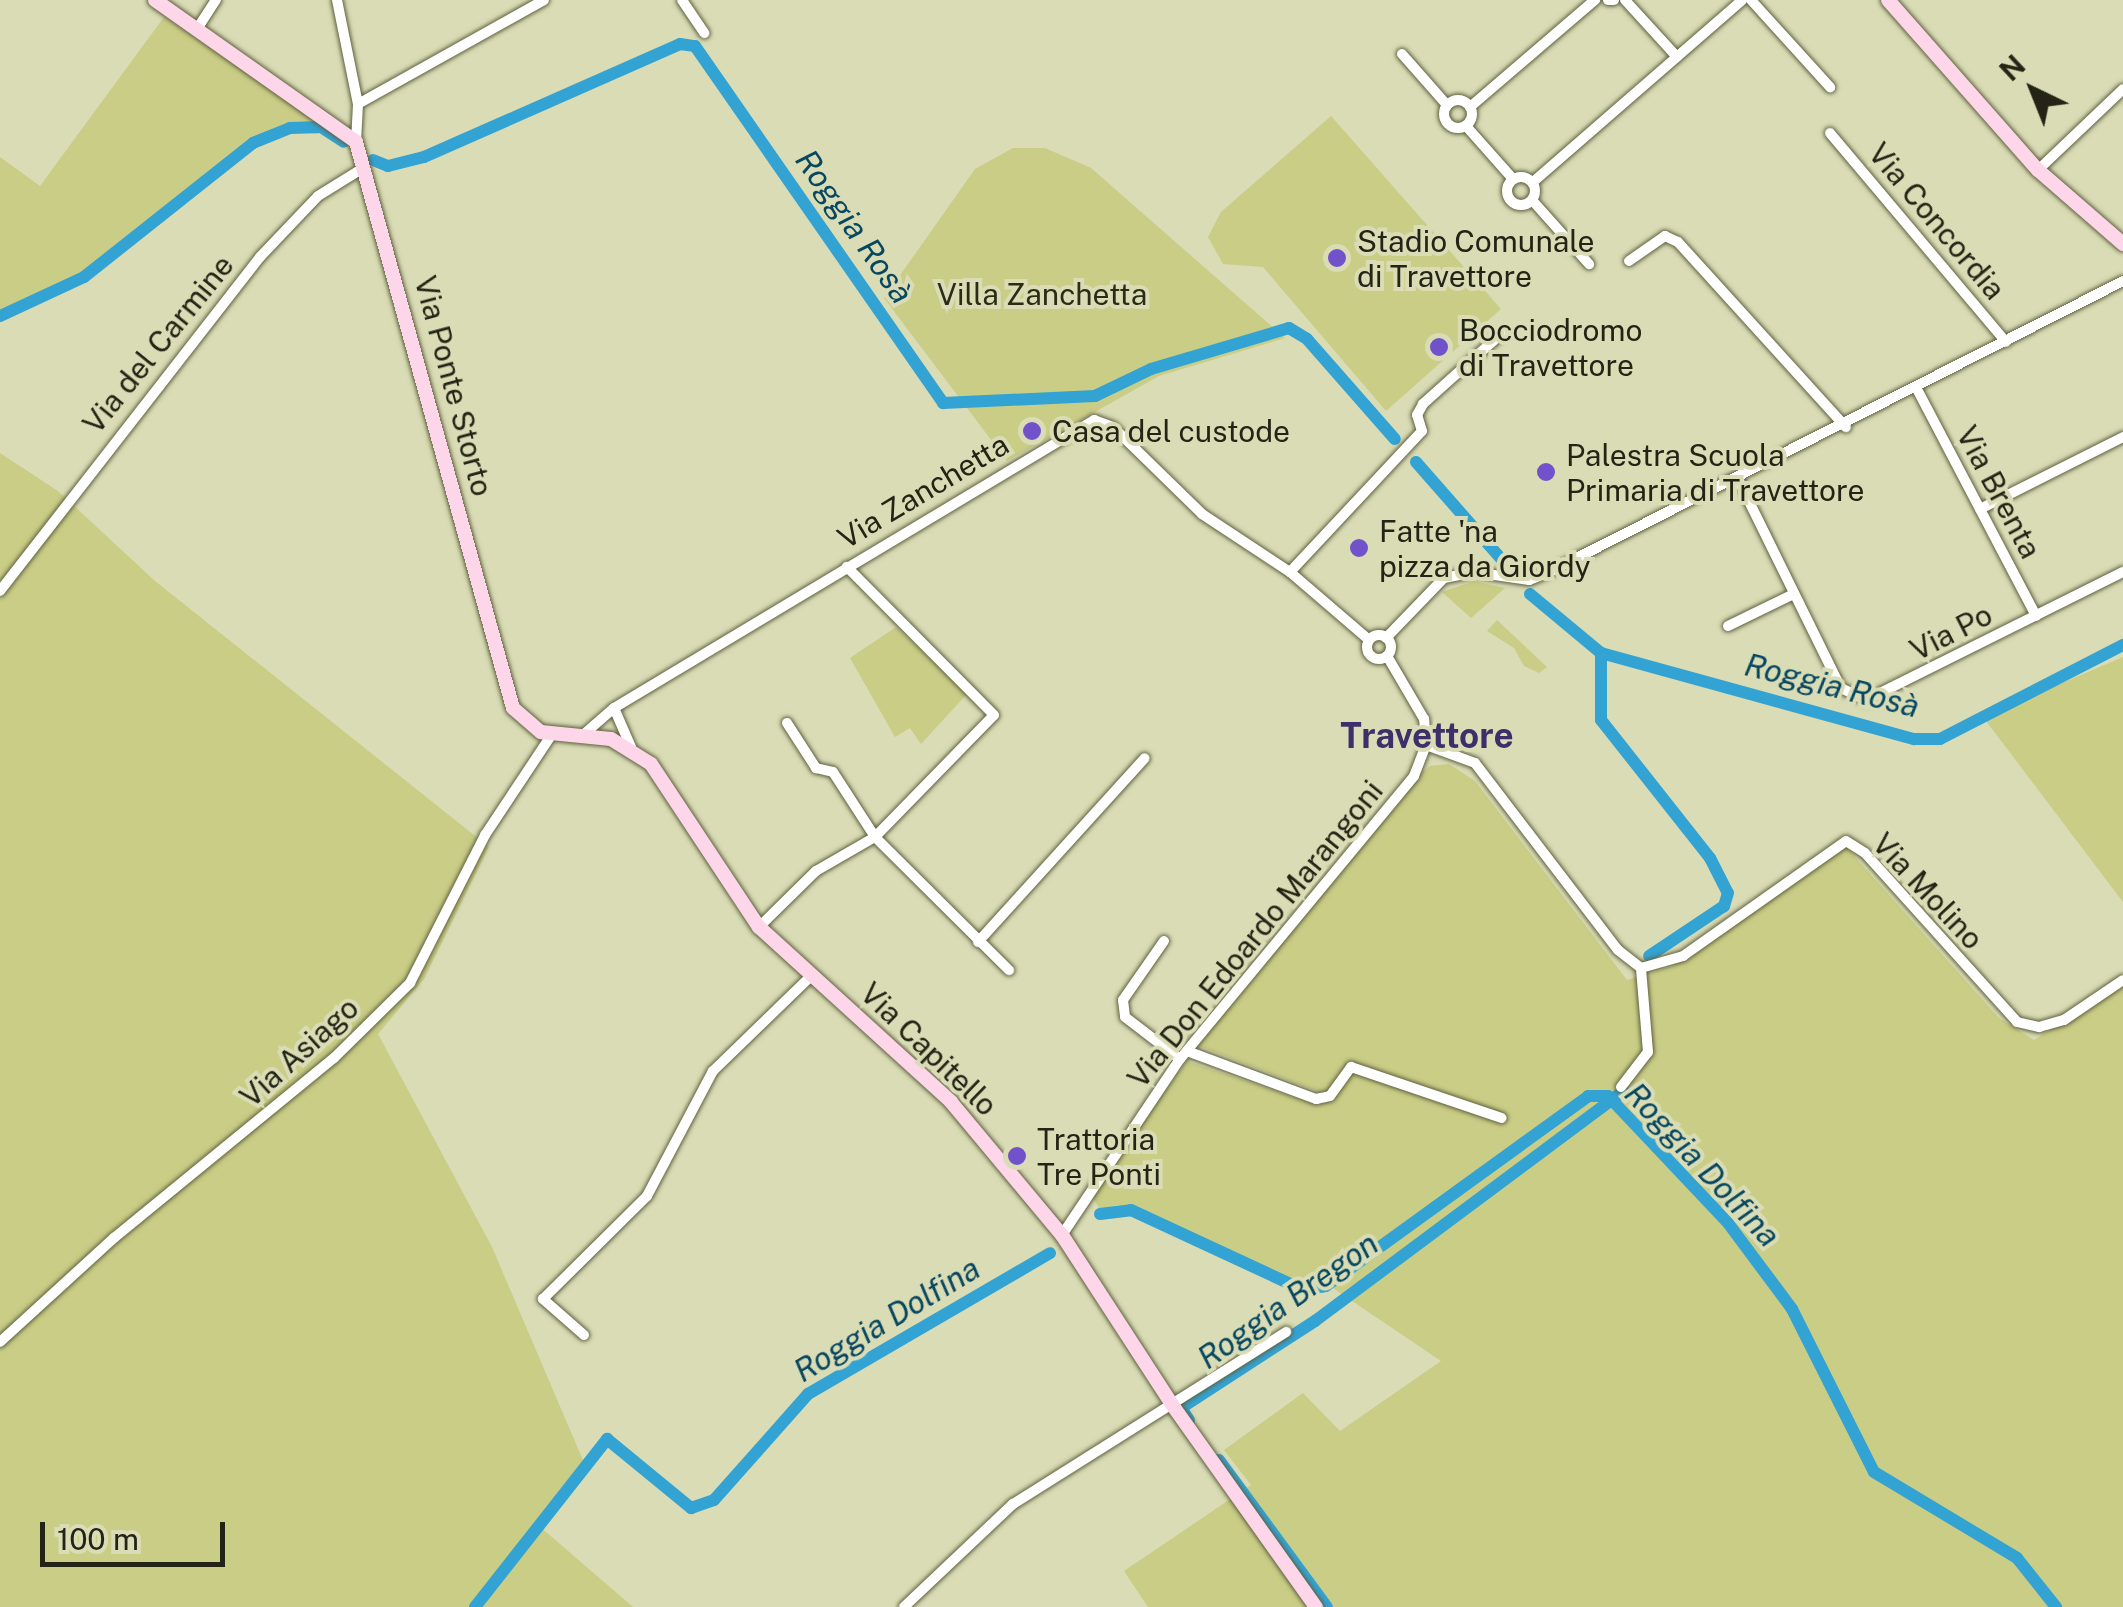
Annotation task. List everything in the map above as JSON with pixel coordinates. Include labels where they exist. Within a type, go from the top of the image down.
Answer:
[{"type":"street","points":[[155,0],[356,142]]},
{"type":"street","points":[[197,29],[216,0]]},
{"type":"street","name":"Via Ponte Storto","points":[[337,0],[358,104],[356,142],[366,166],[504,688],[530,724],[552,734]]},
{"type":"street","points":[[358,104],[544,0]]},
{"type":"street","points":[[682,0],[704,33]]},
{"type":"street","points":[[1466,126],[1470,107],[1595,0]]},
{"type":"street","points":[[1625,0],[1676,57]]},
{"type":"street","points":[[1589,264],[1532,200],[1533,182],[1742,0]]},
{"type":"street","points":[[1752,0],[1830,88]]},
{"type":"street","points":[[1888,0],[2038,170],[2123,244]]},
{"type":"street","points":[[1402,54],[1447,105],[1448,125],[1466,126],[1514,179],[1533,182]]},
{"type":"street","points":[[2038,170],[2123,89]]},
{"type":"street","points":[[1447,105],[1461,100],[1470,107]]},
{"type":"street","name":"Via Concordia","points":[[1830,133],[2006,342]]},
{"type":"street","name":"Via del Carmine","points":[[0,592],[260,257],[318,196],[366,166]]},
{"type":"street","points":[[1514,179],[1508,188],[1511,201],[1532,200]]},
{"type":"street","points":[[1629,262],[1664,236],[1678,242],[1846,427]]},
{"type":"street","name":"Via Concordia","points":[[1386,638],[1444,578],[1474,572],[1530,580],[1738,482],[2123,281]]},
{"type":"street","points":[[1290,572],[1422,430],[1417,415],[1423,404],[1501,334]]},
{"type":"street","name":"Via Brenta","points":[[1918,390],[2036,616]]},
{"type":"street","name":"Via Zanchetta","points":[[584,735],[614,708],[1094,420],[1112,427],[1202,514],[1290,572],[1369,640],[1372,657],[1387,656]]},
{"type":"street","points":[[1980,509],[2123,437]]},
{"type":"street","name":"Via Po","points":[[1738,482],[1842,688],[1866,700],[2123,572]]},
{"type":"street","points":[[0,566],[11,574]]},
{"type":"street","points":[[759,927],[816,871],[875,837],[994,715],[846,566]]},
{"type":"street","points":[[1728,626],[1794,594]]},
{"type":"street","points":[[1369,640],[1386,638],[1387,656],[1421,704],[1426,745],[1475,763],[1618,950],[1641,968],[1648,1052],[1621,1087]]},
{"type":"street","name":"Via Capitello","points":[[614,708],[630,747],[651,764],[759,927],[950,1102],[1062,1234],[1172,1406],[1316,1607]]},
{"type":"street","points":[[787,723],[816,768],[833,772],[875,837],[1010,970]]},
{"type":"street","points":[[552,734],[584,735],[630,747]]},
{"type":"street","name":"Via Asiago","points":[[0,1342],[114,1238],[334,1058],[410,984],[484,835],[552,734]]},
{"type":"street","name":"Via Don Edoardo Marangoni","points":[[1062,1234],[1184,1055],[1414,776],[1426,745]]},
{"type":"street","points":[[978,942],[1146,758]]},
{"type":"street","name":"Via Molino","points":[[1641,968],[1682,956],[1846,841],[1865,854],[2017,1022],[2039,1027],[2064,1020],[2123,980]]},
{"type":"street","points":[[1164,940],[1123,1000],[1125,1017],[1184,1055],[1316,1099],[1330,1096],[1351,1067],[1502,1118]]},
{"type":"street","points":[[584,1335],[543,1299],[647,1196],[713,1072],[811,976]]},
{"type":"street","points":[[904,1607],[1013,1504],[1286,1332]]},
{"type":"green space","points":[[164,17],[319,118],[318,134],[291,132],[259,144],[89,278],[0,319],[0,157],[40,186]]},
{"type":"green space","name":"Stadio Comunale di Travettore","points":[[1331,116],[1501,309],[1386,411],[1263,267],[1223,264],[1208,237],[1221,212]]},
{"type":"green space","name":"Villa Zanchetta","points":[[1013,148],[1045,148],[1091,168],[1285,338],[1159,376],[1007,461],[884,298],[975,169]]},
{"type":"green space","points":[[0,453],[58,491],[155,581],[489,847],[424,979],[378,1034],[492,1247],[585,1465],[538,1525],[633,1607],[0,1607]]},
{"type":"green space","points":[[1474,581],[1505,588],[1471,618],[1442,592]]},
{"type":"green space","points":[[1497,620],[1547,667],[1539,673],[1524,666],[1514,648],[1487,631]]},
{"type":"green space","points":[[896,627],[967,694],[921,744],[910,728],[895,737],[850,658]]},
{"type":"green space","points":[[2123,657],[2123,902],[1983,717]]},
{"type":"green space","points":[[1449,764],[1475,781],[1627,980],[1672,966],[1846,847],[1999,1018],[2034,1040],[2123,984],[2123,1607],[1148,1607],[1124,1571],[1251,1485],[1224,1450],[1303,1393],[1340,1431],[1441,1361],[1321,1280],[1295,1287],[1118,1205],[1100,1210],[1091,1194],[1187,1061],[1319,1106],[1322,1093],[1196,1045],[1410,781],[1430,766]]},
{"type":"waterway","name":"Roggia Rosà","points":[[373,160],[388,166],[424,157],[680,44],[695,46],[943,403],[1095,396],[1151,369],[1289,328],[1307,339],[1395,439]]},
{"type":"waterway","name":"Roggia Rosà","points":[[0,316],[84,277],[253,143],[290,128],[321,127],[344,142]]},
{"type":"waterway","name":"Roggia Rosà","points":[[1416,462],[1502,560]]},
{"type":"waterway","name":"Roggia Rosà","points":[[1530,594],[1601,653],[1914,739],[1940,739],[2123,645]]},
{"type":"waterway","name":"Roggia Bregon","points":[[1601,653],[1601,720],[1710,858],[1728,893],[1724,906],[1649,956]]},
{"type":"waterway","name":"Roggia Bregon","points":[[1189,1420],[1181,1408],[1315,1321],[1624,1091]]},
{"type":"waterway","name":"Roggia Dolfina","points":[[1100,1214],[1131,1210],[1303,1290],[1326,1286],[1588,1096],[1608,1096],[1728,1223],[1792,1309],[1874,1472],[2017,1558],[2056,1607]]},
{"type":"waterway","name":"Roggia Dolfina","points":[[475,1607],[607,1439],[691,1508],[714,1500],[808,1394],[1050,1253]]},
{"type":"waterway","name":"Roggia Bregon","points":[[1219,1460],[1327,1607]]},
{"type":"place","name":"Stadio Comunale di Travettore","points":[[1337,258]]},
{"type":"place","name":"Bocciodromo di Travettore","points":[[1439,347]]},
{"type":"place","name":"Casa del custode","points":[[1032,431]]},
{"type":"place","name":"Palestra Scuola Primaria di Travettore","points":[[1546,472]]},
{"type":"place","name":"Fatte 'na pizza da Giordy","points":[[1359,548]]},
{"type":"place","name":"Trattoria Tre Ponti","points":[[1017,1156]]},
{"type":"district","name":"Travettore","points":[[1427,736]]}]
